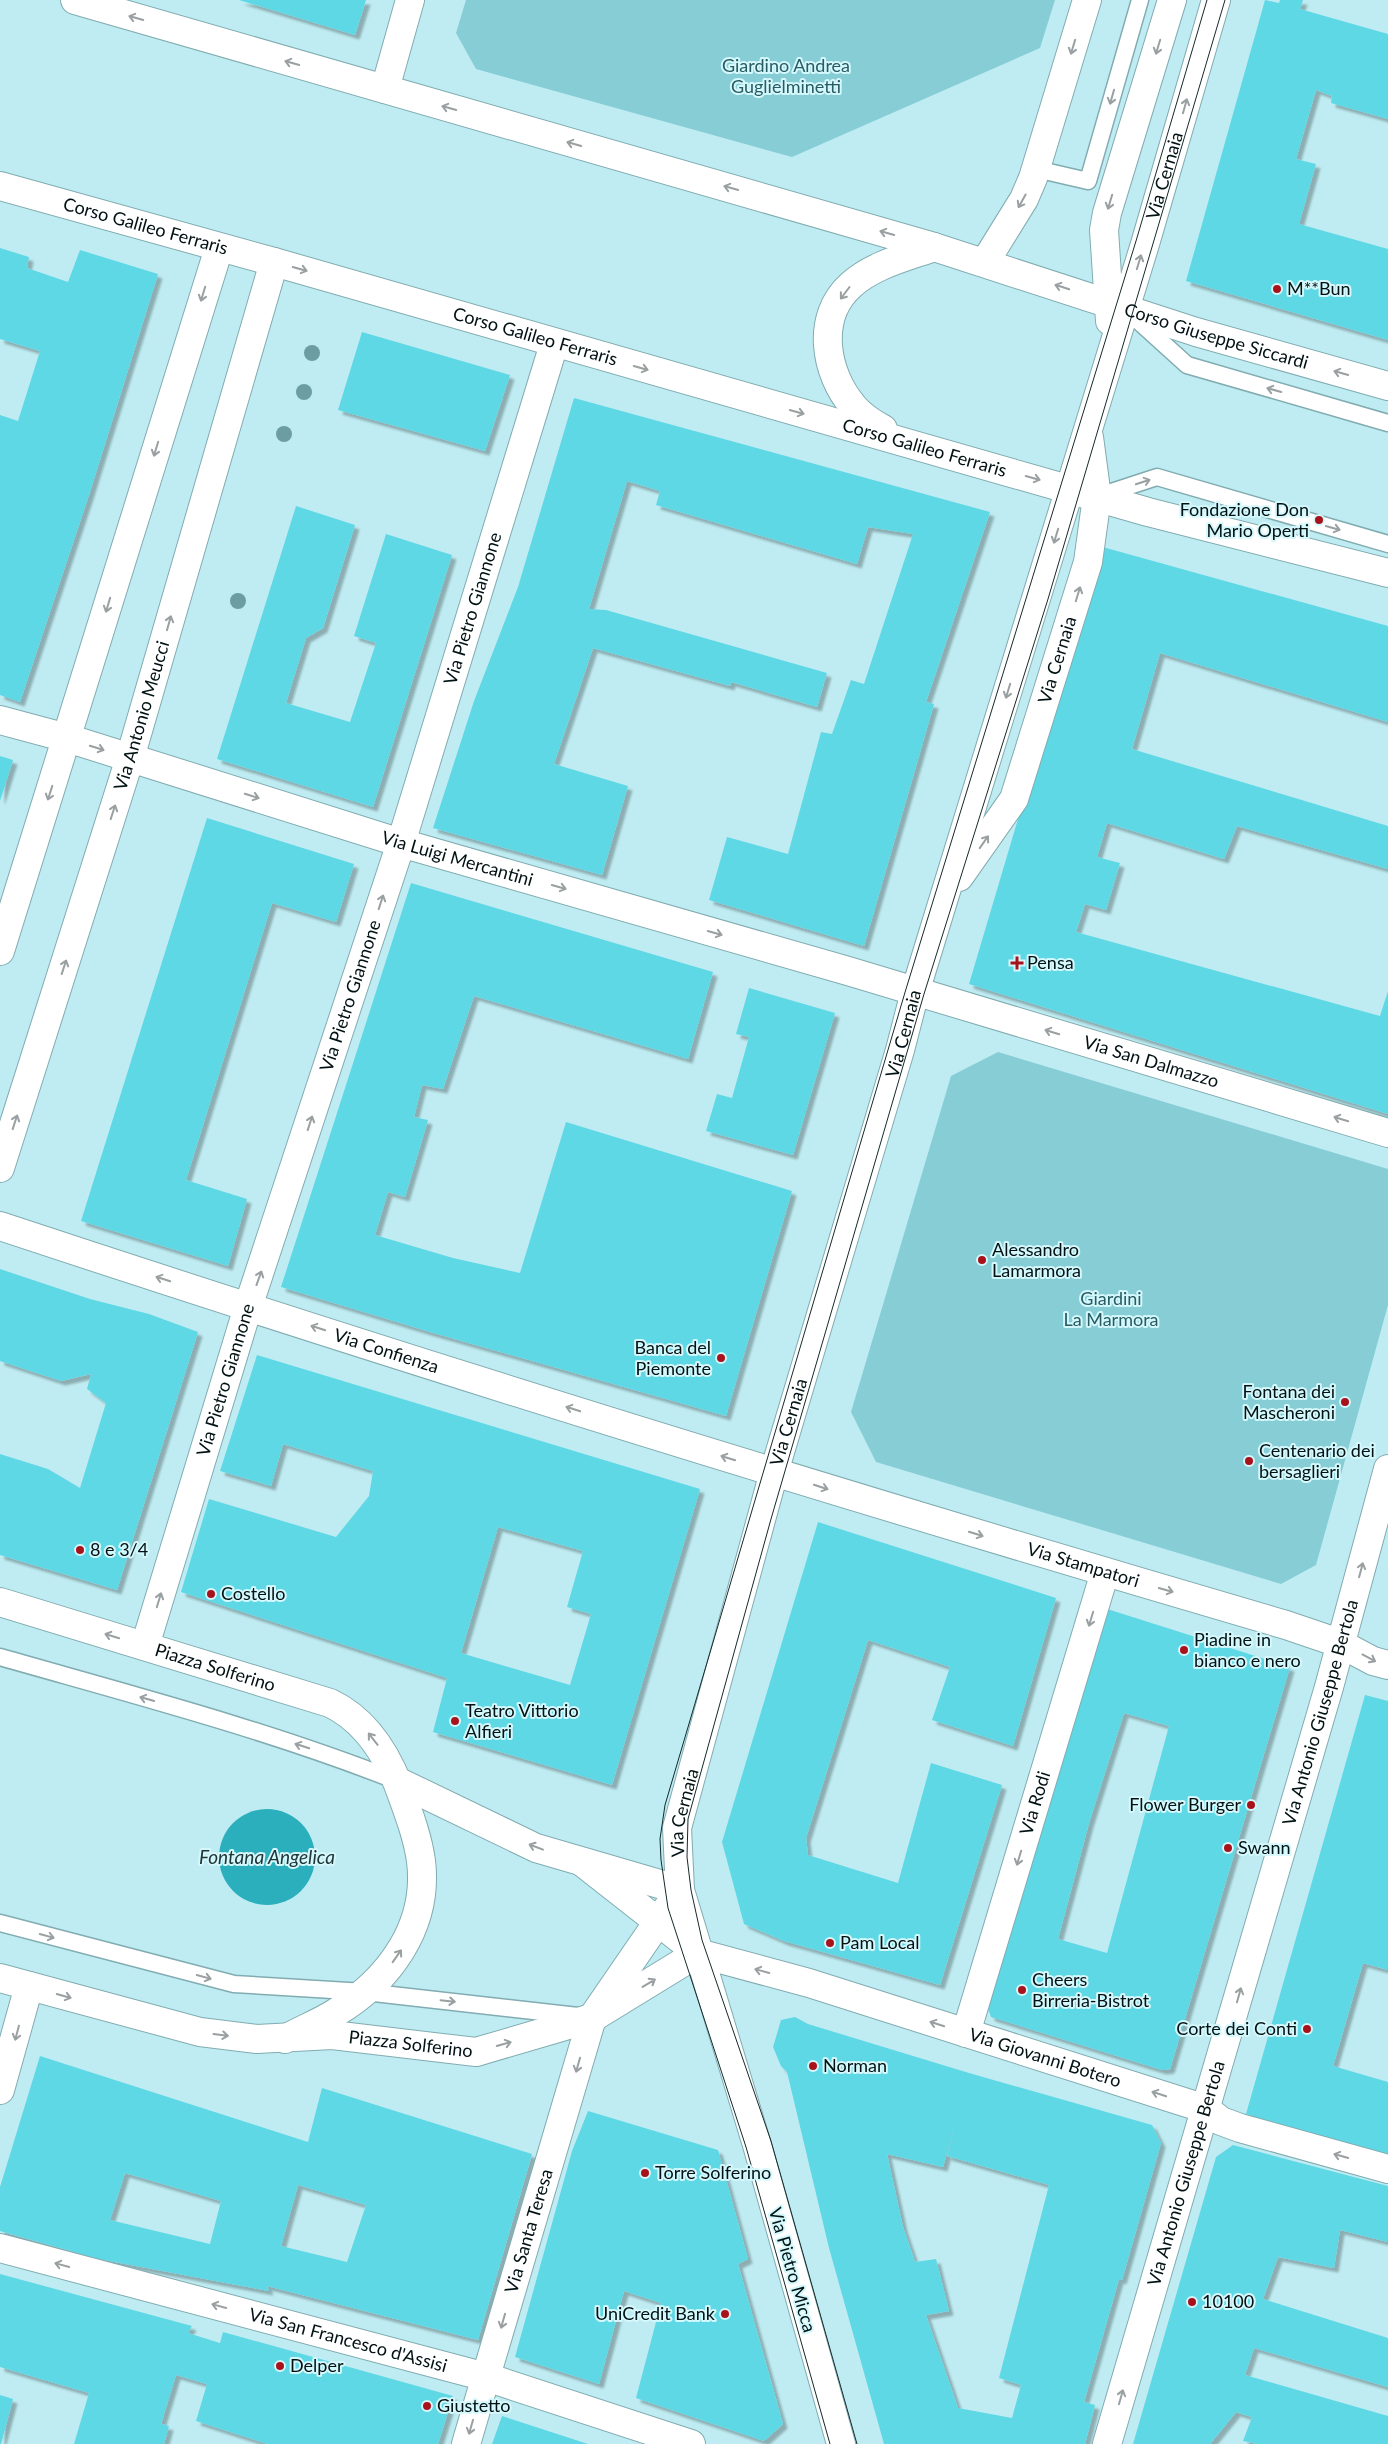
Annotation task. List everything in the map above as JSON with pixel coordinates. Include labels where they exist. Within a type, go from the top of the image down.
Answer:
[{"type":"street","points":[[75,0],[934,246],[1117,306]]},
{"type":"street","points":[[385,89],[410,0]]},
{"type":"street","points":[[985,262],[1024,199],[1036,169],[1087,0]]},
{"type":"street","name":"Via Cernaia","points":[[1117,306],[1104,230],[1107,213],[1172,0]]},
{"type":"street","name":"Via Cernaia","points":[[698,1953],[680,1890],[677,1828],[681,1810],[774,1472],[897,1060],[915,992],[1112,350],[1117,306],[1216,0]]},
{"type":"street","name":"Corso Galileo Ferraris","points":[[0,186],[274,262],[554,344],[1070,489]]},
{"type":"street","points":[[901,441],[863,416],[847,398],[837,381],[830,359],[828,338],[830,321],[838,302],[850,286],[865,275],[934,246]]},
{"type":"street","points":[[0,951],[219,248]]},
{"type":"street","name":"Via Antonio Meucci","points":[[0,1168],[130,758],[274,262]]},
{"type":"street","name":"Corso Giuseppe Siccardi","points":[[1117,306],[1196,332],[1388,386]]},
{"type":"street","name":"Via Pietro Giannone","points":[[145,1646],[248,1308],[401,842],[544,382],[554,344]]},
{"type":"street","name":"Via Cernaia","points":[[945,896],[1014,799],[1088,562],[1097,497],[1088,430]]},
{"type":"street","points":[[1070,489],[1388,573]]},
{"type":"street","name":"Via Luigi Mercantini","points":[[0,720],[67,738],[401,842],[915,992]]},
{"type":"street","name":"Via San Dalmazzo","points":[[915,992],[1388,1133]]},
{"type":"street","name":"Via Confienza","points":[[0,1226],[248,1308],[774,1472]]},
{"type":"street","name":"Via Antonio Giuseppe Bertola","points":[[1107,2444],[1206,2109],[1388,1469]]},
{"type":"street","name":"Via Stampatori","points":[[774,1472],[1339,1643],[1372,1661],[1388,1665]]},
{"type":"street","name":"Via Rodi","points":[[966,2033],[1105,1572]]},
{"type":"street","name":"Piazza Solferino","points":[[0,1602],[330,1703],[343,1709],[372,1736],[387,1758],[397,1781],[418,1844],[421,1862],[419,1910],[412,1930],[400,1953],[382,1976],[365,1992],[335,2013],[285,2039]]},
{"type":"street","points":[[397,1781],[536,1848],[680,1890],[592,2018]]},
{"type":"street","points":[[582,1862],[698,1953]]},
{"type":"street","name":"Piazza Solferino","points":[[0,1978],[190,2030],[257,2039],[332,2035],[476,2052],[592,2018],[698,1953]]},
{"type":"street","name":"Via Giovanni Botero","points":[[698,1953],[809,1983],[1206,2109],[1221,2121],[1237,2127],[1388,2169]]},
{"type":"street","name":"Via Pietro Micca","points":[[698,1953],[754,2136],[841,2444]]},
{"type":"street","points":[[0,2090],[29,1986]]},
{"type":"street","name":"Via Santa Teresa","points":[[466,2444],[592,2018]]},
{"type":"street","name":"Via San Francesco d'Assisi","points":[[0,2248],[486,2377],[691,2444]]},
{"type":"lane","points":[[1036,169],[1088,181],[1140,0]]},
{"type":"lane","name":"Corso Giuseppe Siccardi","points":[[1117,306],[1187,365],[1388,423]]},
{"type":"lane","points":[[1097,497],[1157,477],[1388,544]]},
{"type":"lane","points":[[0,1657],[246,1728],[339,1758],[397,1781]]},
{"type":"lane","points":[[0,1923],[234,1984],[365,1992],[592,2018]]},
{"type":"green space","name":"Giardino Andrea Guglielminetti","points":[[466,0],[1055,0],[1040,48],[792,157],[476,69],[456,33]]},
{"type":"green space","name":"Giardini La Marmora","points":[[998,1052],[1388,1169],[1388,1305],[1316,1565],[1281,1584],[876,1462],[851,1412],[951,1076]]},
{"type":"water","name":"Fontana Angelica","points":[[267,1809],[285,1813],[301,1823],[311,1839],[315,1857],[311,1875],[301,1891],[285,1901],[267,1905],[249,1901],[233,1891],[223,1875],[219,1857],[223,1839],[233,1823],[249,1813]]},
{"type":"building","points":[[239,0],[366,0],[355,35]]},
{"type":"building","points":[[1265,0],[1279,3],[1280,0],[1303,0],[1300,9],[1388,34],[1388,119],[1331,103],[1332,96],[1316,90],[1296,159],[1316,164],[1299,224],[1388,249],[1388,340],[1186,281]]},
{"type":"building","points":[[0,248],[29,257],[27,268],[68,282],[80,250],[158,274],[89,495],[20,702],[0,695],[0,415],[18,421],[40,351],[0,339]]},
{"type":"building","points":[[362,332],[510,375],[485,451],[338,410]]},
{"type":"building","points":[[574,398],[990,512],[926,702],[934,704],[864,946],[709,900],[727,837],[788,854],[821,732],[832,734],[851,680],[864,684],[913,534],[868,527],[857,564],[656,505],[660,491],[627,481],[589,609],[606,610],[827,673],[817,707],[731,682],[730,686],[593,648],[554,764],[628,786],[602,875],[433,828],[474,701],[518,587]]},
{"type":"building","points":[[296,506],[355,525],[323,628],[306,638],[286,703],[350,722],[376,643],[354,636],[386,534],[452,555],[373,807],[217,759]]},
{"type":"building","points":[[1099,546],[1388,626],[1388,722],[1160,653],[1132,749],[1388,826],[1388,869],[1237,826],[1224,859],[1107,823],[1097,857],[1120,863],[1106,910],[1085,904],[1076,932],[1380,1016],[1388,991],[1388,1114],[969,984]]},
{"type":"building","points":[[0,756],[13,760],[0,801]]},
{"type":"building","points":[[207,818],[354,864],[336,922],[272,903],[186,1180],[247,1199],[228,1266],[81,1221]]},
{"type":"building","points":[[411,883],[713,972],[688,1059],[474,996],[443,1089],[422,1085],[414,1117],[428,1120],[405,1197],[388,1192],[375,1235],[453,1258],[520,1273],[566,1122],[792,1191],[726,1416],[430,1332],[281,1287]]},
{"type":"building","points":[[749,988],[835,1013],[793,1155],[706,1131],[717,1094],[732,1098],[749,1037],[736,1034]]},
{"type":"building","points":[[0,1269],[90,1299],[149,1314],[198,1332],[117,1590],[0,1555],[0,1454],[48,1469],[80,1488],[106,1403],[87,1389],[91,1374],[61,1381],[0,1361]]},
{"type":"building","points":[[257,1355],[700,1489],[612,1785],[433,1732],[447,1678],[181,1592],[209,1499],[336,1537],[369,1496],[373,1471],[283,1444],[271,1486],[220,1471]],"holes":[[[498,1527],[583,1551],[567,1607],[591,1614],[570,1685],[461,1653]]]},
{"type":"building","points":[[818,1522],[1056,1598],[1013,1746],[932,1720],[950,1667],[868,1640],[806,1838],[808,1855],[898,1883],[931,1763],[1002,1785],[940,1985],[784,1941],[744,1924],[722,1842]]},
{"type":"building","points":[[1101,1607],[1290,1667],[1170,2069],[1162,2070],[991,2017],[983,1995]],"holes":[[[1124,1713],[1169,1726],[1107,1953],[1058,1939],[1089,1823]]]},
{"type":"building","points":[[1365,1695],[1388,1701],[1388,1970],[1363,1963],[1333,2066],[1388,2082],[1388,2155],[1246,2114]]},
{"type":"building","points":[[795,2017],[808,2024],[969,2073],[1152,2125],[1161,2143],[1122,2280],[1119,2279],[1084,2402],[1095,2405],[1085,2444],[884,2444],[829,2248],[787,2072],[781,2066],[773,2047],[781,2020]],"holes":[[[955,2124],[947,2156],[1049,2185],[999,2378],[1021,2385],[1012,2418],[958,2408],[926,2315],[949,2311],[936,2259],[915,2262],[903,2227],[887,2154],[943,2167]]]},
{"type":"building","points":[[40,2056],[308,2142],[322,2088],[532,2154],[478,2340],[267,2286],[269,2291],[99,2259],[0,2231],[0,2187]],"holes":[[[125,2173],[221,2201],[210,2244],[110,2220]],[[298,2185],[366,2205],[347,2262],[281,2246]]]},
{"type":"building","points":[[588,2111],[718,2150],[748,2259],[738,2264],[783,2424],[764,2441],[636,2398],[661,2303],[624,2291],[599,2384],[515,2357],[572,2151]]},
{"type":"building","points":[[1233,2145],[1388,2186],[1388,2242],[1340,2230],[1334,2268],[1278,2257],[1263,2299],[1388,2338],[1388,2387],[1254,2348],[1245,2375],[1388,2416],[1388,2444],[1258,2444],[1243,2441],[1252,2417],[1236,2412],[1210,2444],[1133,2444],[1216,2157]]},
{"type":"building","points":[[0,2274],[192,2326],[188,2333],[220,2343],[223,2332],[453,2396],[438,2444],[268,2444],[196,2421],[207,2384],[176,2375],[161,2424],[169,2426],[164,2444],[74,2444],[89,2393],[0,2367]]},
{"type":"building","points":[[0,2395],[13,2399],[1,2444],[0,2444]]},
{"type":"building","points":[[502,2416],[588,2444],[492,2444]]},
{"type":"tram line","points":[[830,2444],[746,2147],[668,1908],[660,1839],[665,1805],[906,989],[1136,241],[1207,0]]},
{"type":"tram line","points":[[857,2444],[771,2141],[702,1940],[691,1890],[687,1857],[688,1819],[771,1519],[924,994],[1048,599],[1225,0]]},
{"type":"place","name":"M**Bun","points":[[1277,289]]},
{"type":"place","name":"Fondazione Don Mario Operti","points":[[1319,520]]},
{"type":"place","name":"Pensa","points":[[1017,963]]},
{"type":"place","name":"Alessandro Lamarmora","points":[[982,1260]]},
{"type":"place","name":"Banca del Piemonte","points":[[721,1358]]},
{"type":"place","name":"Fontana dei Mascheroni","points":[[1345,1402]]},
{"type":"place","name":"Centenario dei bersaglieri","points":[[1249,1461]]},
{"type":"place","name":"8 e 3/4","points":[[80,1550]]},
{"type":"place","name":"Costello","points":[[211,1594]]},
{"type":"place","name":"Piadine in bianco e nero","points":[[1184,1650]]},
{"type":"place","name":"Teatro Vittorio Alfieri","points":[[455,1721]]},
{"type":"place","name":"Flower Burger","points":[[1251,1805]]},
{"type":"place","name":"Swann","points":[[1228,1848]]},
{"type":"place","name":"Pam Local","points":[[830,1943]]},
{"type":"place","name":"Cheers Birreria-Bistrot","points":[[1022,1990]]},
{"type":"place","name":"Corte dei Conti","points":[[1307,2029]]},
{"type":"place","name":"Norman","points":[[813,2066]]},
{"type":"place","name":"Torre Solferino","points":[[645,2173]]},
{"type":"place","name":"10100","points":[[1192,2302]]},
{"type":"place","name":"UniCredit Bank","points":[[725,2314]]},
{"type":"place","name":"Delper","points":[[280,2366]]},
{"type":"place","name":"Giustetto","points":[[427,2406]]}]
